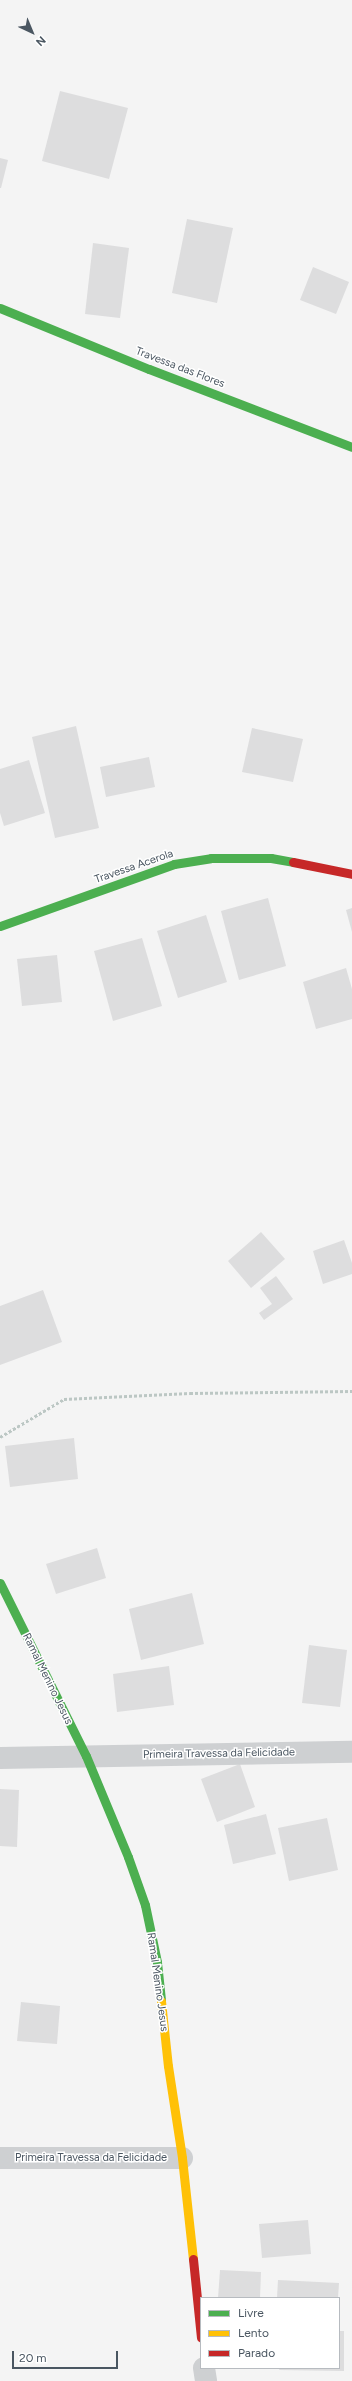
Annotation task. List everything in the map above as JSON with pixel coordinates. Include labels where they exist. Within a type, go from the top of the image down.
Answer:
[{"type":"street","name":"Travessa das Flores","points":[[0,308],[149,369],[352,447]]},
{"type":"street","name":"Travessa Acerola","points":[[0,926],[174,864],[211,858],[271,858],[352,874]]},
{"type":"street","name":"Ramal Menino Jesus","points":[[0,1583],[86,1756],[128,1857],[145,1905],[157,1962],[168,2066],[182,2158],[200,2329]]},
{"type":"street","name":"Primeira Travessa da Felicidade","points":[[0,1758],[352,1752]]},
{"type":"street","name":"Primeira Travessa da Felicidade","points":[[0,2158],[182,2158]]},
{"type":"street","points":[[204,2369],[206,2381]]},
{"type":"path","points":[[0,1437],[64,1399],[190,1393],[352,1391]]},
{"type":"building","points":[[60,91],[128,108],[109,179],[42,161]]},
{"type":"building","points":[[0,158],[8,160],[1,188],[0,188]]},
{"type":"building","points":[[187,219],[233,228],[217,303],[172,293]]},
{"type":"building","points":[[93,243],[129,248],[120,318],[85,314]]},
{"type":"building","points":[[313,267],[349,282],[336,314],[300,300]]},
{"type":"building","points":[[76,726],[99,828],[55,838],[32,737]]},
{"type":"building","points":[[252,728],[303,739],[293,782],[242,772]]},
{"type":"building","points":[[149,757],[155,787],[106,797],[100,767]]},
{"type":"building","points":[[29,760],[45,813],[4,826],[0,813],[0,769]]},
{"type":"building","points":[[268,898],[286,966],[239,980],[221,911]]},
{"type":"building","points":[[352,908],[352,932],[346,910]]},
{"type":"building","points":[[206,915],[227,982],[178,998],[157,931]]},
{"type":"building","points":[[142,938],[162,1006],[113,1021],[94,951]]},
{"type":"building","points":[[57,955],[62,1002],[22,1006],[17,959]]},
{"type":"building","points":[[346,968],[352,989],[352,1019],[316,1029],[303,982]]},
{"type":"building","points":[[261,1232],[285,1259],[251,1288],[228,1261]]},
{"type":"building","points":[[344,1240],[352,1263],[352,1274],[323,1284],[313,1251]]},
{"type":"building","points":[[276,1276],[293,1299],[264,1320],[259,1313],[272,1304],[260,1288]]},
{"type":"building","points":[[43,1290],[62,1342],[0,1365],[0,1306]]},
{"type":"building","points":[[74,1438],[78,1479],[10,1487],[5,1446]]},
{"type":"building","points":[[97,1548],[106,1578],[56,1594],[46,1564]]},
{"type":"building","points":[[192,1593],[204,1644],[141,1660],[129,1609]]},
{"type":"building","points":[[309,1645],[347,1650],[340,1707],[302,1703]]},
{"type":"building","points":[[169,1666],[174,1705],[117,1712],[113,1674]]},
{"type":"building","points":[[240,1764],[255,1807],[217,1822],[201,1779]]},
{"type":"building","points":[[0,1789],[19,1790],[17,1847],[0,1846]]},
{"type":"building","points":[[266,1814],[276,1854],[233,1864],[224,1825]]},
{"type":"building","points":[[327,1818],[338,1870],[289,1881],[278,1828]]},
{"type":"building","points":[[21,2002],[60,2006],[57,2044],[17,2041]]},
{"type":"building","points":[[308,2220],[311,2254],[262,2258],[259,2224]]},
{"type":"building","points":[[220,2270],[261,2272],[260,2297],[218,2297]]},
{"type":"building","points":[[278,2280],[339,2283],[338,2297],[277,2297]]},
{"type":"building","points":[[340,2331],[344,2331],[344,2371],[279,2370],[340,2369]]},
{"type":"traffic: fast","points":[[0,308],[149,369],[352,447]]},
{"type":"traffic: fast","points":[[0,926],[174,864],[211,858],[271,858],[293,862]]},
{"type":"traffic: fast","points":[[0,1583],[86,1756],[128,1857],[145,1905],[157,1962],[161,2001]]},
{"type":"traffic: slow","points":[[161,2001],[168,2066],[182,2158],[193,2259]]},
{"type":"traffic: jam","points":[[293,862],[352,874]]},
{"type":"traffic: jam","points":[[193,2259],[200,2328]]}]
